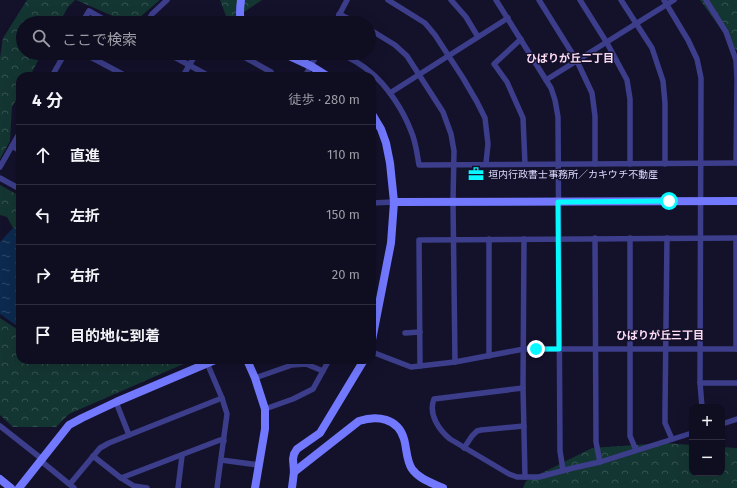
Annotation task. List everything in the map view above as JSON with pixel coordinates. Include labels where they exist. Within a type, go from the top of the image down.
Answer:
[{"type":"street","points":[[151,16],[167,0]]},
{"type":"street","points":[[240,16],[242,0]]},
{"type":"street","points":[[344,16],[340,14],[347,0]]},
{"type":"street","points":[[388,0],[425,23],[477,102],[485,118],[488,144],[486,163]]},
{"type":"street","points":[[451,0],[466,17],[478,37]]},
{"type":"street","points":[[496,0],[551,88],[558,117],[560,451],[563,470]]},
{"type":"street","points":[[539,0],[577,61],[592,93],[595,116],[595,164]]},
{"type":"street","points":[[580,0],[607,43],[627,80],[630,99],[630,164]]},
{"type":"street","points":[[621,0],[652,48],[663,81],[665,103],[665,164]]},
{"type":"street","points":[[546,80],[636,24],[665,2],[674,0]]},
{"type":"street","points":[[376,77],[390,93],[412,132],[419,165],[486,163],[737,163],[736,60],[726,32],[706,0]]},
{"type":"street","points":[[665,2],[688,40],[697,59],[701,78],[700,383],[702,404]]},
{"type":"street","points":[[86,16],[89,11],[98,16]]},
{"type":"street","points":[[390,93],[508,18]]},
{"type":"street","points":[[376,33],[407,56],[443,112],[451,134],[454,151],[453,202],[455,362]]},
{"type":"street","points":[[521,39],[494,64],[507,82],[517,101],[523,118],[525,164]]},
{"type":"street","points":[[54,72],[61,60]]},
{"type":"street","points":[[96,60],[119,72]]},
{"type":"street","points":[[180,60],[202,72]]},
{"type":"street","points":[[185,72],[192,60]]},
{"type":"street","points":[[250,60],[271,72]]},
{"type":"street","points":[[298,60],[321,72]]},
{"type":"street","points":[[307,72],[314,60]]},
{"type":"street","points":[[352,60],[370,72]]},
{"type":"street","points":[[376,121],[386,143],[390,163],[394,202],[391,243],[376,320]]},
{"type":"street","points":[[0,167],[16,139]]},
{"type":"street","points":[[12,146],[16,148]]},
{"type":"street","points":[[0,178],[16,187]]},
{"type":"street","points":[[376,203],[737,201]]},
{"type":"street","points":[[595,238],[596,442],[600,462]]},
{"type":"street","points":[[630,238],[630,436],[636,450]]},
{"type":"street","points":[[667,238],[665,423],[672,439]]},
{"type":"street","points":[[376,353],[411,366],[420,366],[455,362],[524,350],[665,348],[736,349],[737,238],[419,240],[420,366]]},
{"type":"street","points":[[489,239],[489,356]]},
{"type":"street","points":[[524,239],[523,388],[525,477]]},
{"type":"street","points":[[405,333],[420,332]]},
{"type":"street","points":[[19,488],[69,425],[116,402],[206,364]]},
{"type":"street","points":[[212,364],[226,414],[224,441],[217,488]]},
{"type":"street","points":[[249,364],[265,409],[265,429],[256,488]]},
{"type":"street","points":[[254,378],[292,365],[306,364],[323,371]]},
{"type":"street","points":[[265,409],[293,399],[313,389],[327,364]]},
{"type":"street","points":[[292,488],[294,454],[297,449],[320,433],[362,364]]},
{"type":"street","points":[[700,383],[737,383]]},
{"type":"street","points":[[523,388],[434,399],[432,404],[433,413],[442,433],[464,448],[509,474],[517,477],[539,477],[600,462],[689,434]]},
{"type":"street","points":[[0,426],[72,486],[93,456],[100,448],[108,443],[222,398]]},
{"type":"street","points":[[116,402],[129,435]]},
{"type":"street","points":[[294,472],[359,421],[367,418],[386,419],[394,423],[400,430],[409,462],[419,477],[443,488]]},
{"type":"street","points":[[725,423],[737,419]]},
{"type":"street","points":[[464,448],[477,432],[481,430],[524,426]]},
{"type":"street","points":[[121,478],[182,456],[220,440],[224,441]]},
{"type":"street","points":[[93,456],[121,478],[134,486],[147,488]]},
{"type":"street","points":[[178,488],[182,456]]},
{"type":"street","points":[[221,460],[259,466]]},
{"type":"street","points":[[0,479],[11,488]]},
{"type":"green space","points":[[27,0],[75,0],[68,7],[63,16],[17,16]]},
{"type":"green space","points":[[76,0],[160,0],[141,16],[113,16]]},
{"type":"green space","points":[[220,0],[262,0],[238,16],[226,16]]},
{"type":"green space","points":[[700,0],[737,0],[737,51]]},
{"type":"green space","points":[[16,17],[16,60],[38,60],[32,72],[16,72],[16,100],[12,107],[10,141],[0,159],[0,58],[3,38]]},
{"type":"green space","points":[[0,185],[16,194],[16,229],[13,228],[7,217],[0,215]]},
{"type":"green space","points":[[0,318],[16,328],[16,364],[183,364],[69,414],[56,427],[13,427],[0,415]]},
{"type":"green space","points":[[665,443],[689,445],[689,476],[725,476],[725,447],[737,448],[737,488],[523,488],[526,481],[592,448]]},
{"type":"water","points":[[13,228],[16,229],[16,325],[0,314],[0,242]]},
{"type":"place","name":"垣内行政書士事務所／カキウチ不動産","points":[[476,174]]},
{"type":"district","name":"ひばりが丘二丁目","points":[[570,58]]},
{"type":"district","name":"ひばりが丘三丁目","points":[[660,335]]},
{"type":"route","points":[[536,349],[559,349],[558,202],[669,201]]}]
